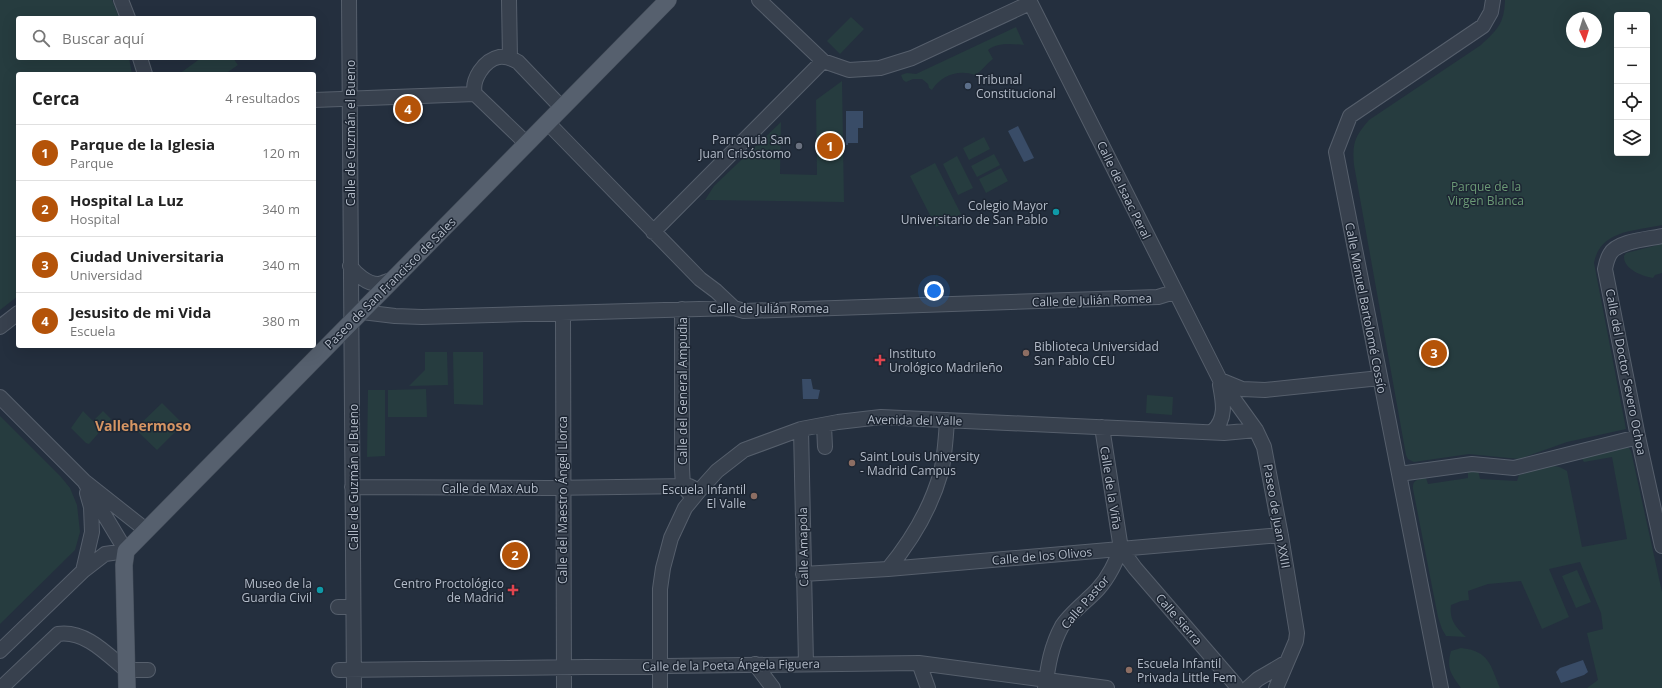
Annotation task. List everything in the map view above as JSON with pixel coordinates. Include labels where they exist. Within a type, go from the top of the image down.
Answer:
[{"type":"main road","name":"Paseo de San Francisco de Sales","points":[[126,551],[668,0]]},
{"type":"main road","points":[[126,551],[124,565],[127,688]]},
{"type":"street","points":[[120,0],[127,16]]},
{"type":"street","name":"Calle de Guzmán el Bueno","points":[[349,0],[350,266],[356,318],[352,487],[354,688]]},
{"type":"street","points":[[509,0],[510,58]]},
{"type":"street","points":[[759,0],[823,61],[849,70],[880,68],[912,58],[1030,2]]},
{"type":"street","name":"Calle Manuel Bartolomé Cossío","points":[[1441,688],[1336,152],[1350,116],[1483,26],[1491,12],[1493,0]]},
{"type":"street","name":"Calle de Isaac Peral","points":[[1030,2],[1174,292],[1220,380]]},
{"type":"street","points":[[527,144],[475,94],[475,82],[479,73],[490,62],[499,57],[510,58],[518,62],[562,108]]},
{"type":"street","points":[[141,60],[144,72]]},
{"type":"street","points":[[653,232],[823,61]]},
{"type":"street","points":[[316,100],[475,94]]},
{"type":"street","name":"Calle del General Ampudia","points":[[548,123],[700,279],[716,291],[734,308]]},
{"type":"street","name":"Calle del Doctor Severo Ochoa","points":[[1662,236],[1624,244],[1616,248],[1610,253],[1605,269],[1638,437],[1662,546]]},
{"type":"street","points":[[350,266],[356,273],[366,280],[377,284],[394,279]]},
{"type":"street","name":"Calle del General Ampudia","points":[[684,486],[682,310],[705,304],[708,299],[709,296],[700,279]]},
{"type":"street","name":"Calle de Julián Romea","points":[[356,318],[734,308],[744,311],[1151,298],[1174,292]]},
{"type":"street","name":"Calle del Maestro Ángel Llorca","points":[[562,313],[564,688]]},
{"type":"street","points":[[0,327],[16,315]]},
{"type":"street","points":[[1220,380],[1242,389],[1265,390],[1380,378]]},
{"type":"street","points":[[1215,430],[1222,419],[1224,407],[1220,380]]},
{"type":"street","name":"Paseo de Juan XXIII","points":[[1220,380],[1252,425],[1264,448],[1281,535],[1296,641],[1276,688]]},
{"type":"street","points":[[0,397],[84,481],[146,530]]},
{"type":"street","name":"Avenida del Valle","points":[[660,688],[660,589],[663,568],[671,538],[685,508],[696,494],[717,471],[744,450],[801,429],[881,417],[1215,430],[1252,425]]},
{"type":"street","points":[[888,569],[905,549],[930,504],[941,471],[947,420]]},
{"type":"street","points":[[824,425],[825,447]]},
{"type":"street","name":"Calle de la Viña","points":[[1102,426],[1121,549]]},
{"type":"street","name":"Calle Amapola","points":[[801,429],[806,664]]},
{"type":"street","points":[[1399,474],[1472,464],[1514,468],[1638,437]]},
{"type":"street","points":[[0,651],[83,571],[105,554],[126,551],[84,481]]},
{"type":"street","points":[[83,571],[92,532],[91,506],[84,481]]},
{"type":"street","name":"Calle de Max Aub","points":[[352,487],[562,488],[689,486],[696,494]]},
{"type":"street","name":"Calle de los Olivos","points":[[803,574],[888,569],[1281,535]]},
{"type":"street","name":"Calle Pastor","points":[[1046,684],[1049,660],[1054,641],[1063,625],[1099,588],[1114,568],[1121,549]]},
{"type":"street","name":"Calle Sierra","points":[[1121,549],[1135,568],[1237,688]]},
{"type":"street","points":[[338,607],[353,607]]},
{"type":"street","points":[[1,688],[58,634],[69,632],[95,644],[126,670],[148,670]]},
{"type":"street","points":[[1248,688],[1258,679],[1287,662]]},
{"type":"street","points":[[919,663],[928,688]]},
{"type":"street","name":"Calle de la Poeta Ángela Figuera","points":[[339,670],[919,663],[1046,684],[1107,688]]},
{"type":"street","points":[[755,664],[773,688]]},
{"type":"green space","points":[[0,0],[112,0],[118,16],[16,16],[16,60],[129,60],[132,72],[16,72],[16,298],[0,310]]},
{"type":"green space","name":"Parque de la Virgen Blanca","points":[[1505,0],[1662,0],[1662,225],[1630,231],[1611,238],[1603,244],[1594,263],[1626,429],[1567,442],[1519,459],[1469,454],[1414,462],[1408,459],[1406,455],[1354,165],[1354,145],[1360,131],[1369,120],[1481,45],[1499,26],[1503,15]]},
{"type":"green space","points":[[851,17],[864,29],[840,54],[827,41]]},
{"type":"green space","points":[[1016,27],[1024,45],[1005,44],[992,47],[988,50],[993,59],[975,75],[969,73],[957,73],[945,77],[940,80],[932,90],[922,79],[913,79],[906,82],[903,80],[901,75],[907,73],[916,74]]},
{"type":"green space","points":[[198,60],[234,60],[238,65],[228,72],[182,72]]},
{"type":"green space","points":[[842,81],[844,202],[705,200],[714,186],[781,122],[780,174],[817,175],[816,100]]},
{"type":"green space","points":[[984,137],[990,149],[969,160],[963,148]]},
{"type":"green space","points":[[994,154],[1000,165],[977,177],[971,166]]},
{"type":"green space","points":[[957,156],[973,188],[958,195],[943,164]]},
{"type":"green space","points":[[935,163],[961,214],[936,227],[910,176]]},
{"type":"green space","points":[[1001,168],[1008,181],[986,193],[979,179]]},
{"type":"green space","points":[[1662,244],[1662,273],[1655,275],[1653,278],[1639,274],[1627,265],[1624,256],[1626,253]]},
{"type":"green space","points":[[425,352],[447,352],[448,385],[409,386],[425,370]]},
{"type":"green space","points":[[453,352],[483,352],[483,405],[454,404]]},
{"type":"green space","points":[[426,389],[427,417],[388,417],[388,390]]},
{"type":"green space","points":[[368,390],[385,390],[385,456],[367,457]]},
{"type":"green space","points":[[1147,395],[1173,397],[1172,415],[1146,413]]},
{"type":"green space","points":[[162,403],[183,424],[157,450],[135,429]]},
{"type":"green space","points":[[83,411],[93,421],[103,411],[111,419],[89,444],[86,443],[71,428]]},
{"type":"green space","points":[[0,416],[61,477],[70,488],[77,505],[80,532],[75,550],[0,624]]},
{"type":"green space","points":[[1627,445],[1631,451],[1662,592],[1662,688],[1587,688],[1598,680],[1587,633],[1603,629],[1601,613],[1580,562],[1549,569],[1569,617],[1542,629],[1521,581],[1488,584],[1468,591],[1469,600],[1451,605],[1452,619],[1459,630],[1466,637],[1446,636],[1438,617],[1413,484],[1418,480],[1426,478],[1428,484],[1468,478],[1468,471],[1478,470],[1480,479],[1517,481],[1519,475],[1543,467],[1555,466],[1567,471],[1582,547],[1627,539],[1612,457],[1584,462],[1582,455]]},
{"type":"green space","points":[[1577,570],[1591,602],[1576,608],[1562,576]]},
{"type":"green space","points":[[1461,648],[1478,652],[1487,660],[1500,688],[1461,688],[1450,671],[1449,662],[1451,651]]},
{"type":"water","points":[[846,111],[863,111],[863,128],[858,128],[858,143],[848,143],[848,145],[846,145]]},
{"type":"water","points":[[1018,126],[1034,158],[1024,162],[1008,131]]},
{"type":"water","points":[[802,379],[811,379],[813,389],[820,390],[818,399],[803,399]]},
{"type":"water","points":[[1583,660],[1588,672],[1584,675],[1561,683],[1556,672],[1560,668]]},
{"type":"place","name":"Tribunal Constitucional","points":[[968,86]]},
{"type":"place","name":"Jesusito de mi Vida","points":[[408,109]]},
{"type":"place","name":"Parroquia San Juan Crisóstomo","points":[[799,146]]},
{"type":"place","name":"Parque de la Iglesia","points":[[830,146]]},
{"type":"place","name":"Colegio Mayor Universitario de San Pablo","points":[[1056,212]]},
{"type":"place","name":"Biblioteca Universidad San Pablo CEU","points":[[1026,353]]},
{"type":"place","name":"Ciudad Universitaria","points":[[1434,353]]},
{"type":"place","name":"Instituto Urológico Madrileño","points":[[880,360]]},
{"type":"place","name":"Saint Louis University - Madrid Campus","points":[[852,463]]},
{"type":"place","name":"Escuela Infantil El Valle","points":[[754,496]]},
{"type":"place","name":"Hospital La Luz","points":[[515,555]]},
{"type":"place","name":"Museo de la Guardia Civil","points":[[320,590]]},
{"type":"place","name":"Centro Proctológico de Madrid","points":[[513,590]]},
{"type":"place","name":"Escuela Infantil Privada Little Fem","points":[[1129,670]]},
{"type":"district","name":"Vallehermoso","points":[[143,425]]}]
